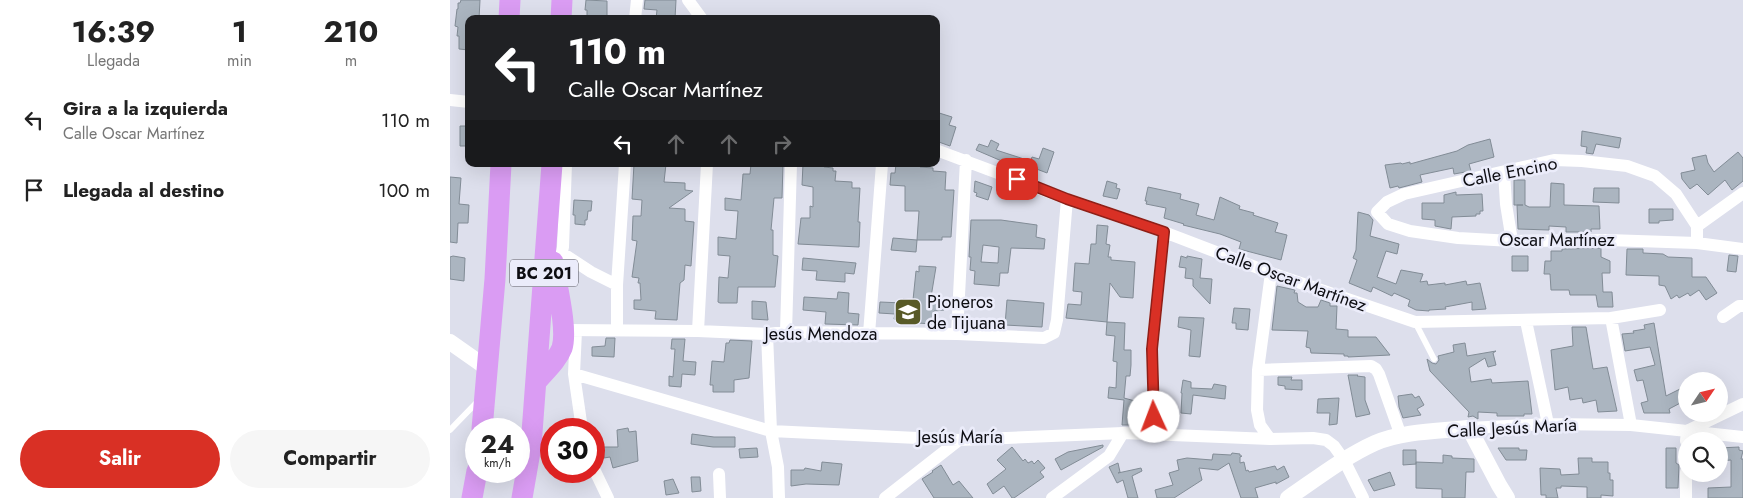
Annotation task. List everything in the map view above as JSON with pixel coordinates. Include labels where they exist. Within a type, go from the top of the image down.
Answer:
[{"type":"highway","points":[[509,15],[510,0]]},
{"type":"highway","points":[[561,15],[562,0]]},
{"type":"highway","name":"BC 201","points":[[483,418],[495,279],[501,167]]},
{"type":"highway","name":"BC 201","points":[[522,498],[531,446],[552,167]]},
{"type":"highway","points":[[536,382],[557,358],[570,330],[558,258],[548,226]]},
{"type":"highway","points":[[472,498],[474,483]]},
{"type":"street","points":[[635,15],[636,0]]},
{"type":"street","points":[[688,0],[699,15]]},
{"type":"street","points":[[450,100],[465,102]]},
{"type":"street","name":"Calle Oscar Martínez","points":[[940,151],[1067,199],[1164,232],[1271,273],[1415,322],[1611,318],[1660,310]]},
{"type":"street","points":[[957,334],[966,160]]},
{"type":"street","name":"Calle Encino","points":[[1377,212],[1387,202],[1404,194],[1554,160],[1582,161],[1627,166],[1655,176],[1676,194],[1697,226]]},
{"type":"street","points":[[566,167],[558,258],[617,285]]},
{"type":"street","points":[[617,330],[617,285],[625,167]]},
{"type":"street","points":[[698,331],[707,167]]},
{"type":"street","points":[[786,332],[791,167]]},
{"type":"street","points":[[869,334],[882,167]]},
{"type":"street","points":[[1504,172],[1506,204],[1512,241]]},
{"type":"street","points":[[1696,243],[1697,226],[1743,193]]},
{"type":"street","name":"Jesús Mendoza","points":[[570,330],[698,331],[766,334],[786,332],[957,334],[1044,338],[1054,333],[1057,320],[1067,199]]},
{"type":"street","name":"Oscar Martínez","points":[[1377,212],[1388,224],[1410,231],[1458,238],[1512,241],[1608,240],[1696,243],[1743,249]]},
{"type":"street","points":[[1155,434],[1152,349],[1164,232]]},
{"type":"street","points":[[1270,439],[1260,425],[1257,410],[1258,370],[1271,273]]},
{"type":"street","points":[[1723,317],[1739,306],[1743,306]]},
{"type":"street","points":[[1611,318],[1631,425]]},
{"type":"street","points":[[1526,321],[1548,424]]},
{"type":"street","points":[[570,330],[580,418]]},
{"type":"street","points":[[766,334],[771,431],[778,467],[779,498]]},
{"type":"street","points":[[450,342],[487,368]]},
{"type":"street","points":[[1258,370],[1371,366],[1376,369],[1401,436]]},
{"type":"street","name":"Jesús María","points":[[574,374],[771,431],[959,440],[1123,434],[1270,439],[1313,438],[1326,440],[1334,446],[1344,460],[1363,498]]},
{"type":"street","points":[[1694,432],[1743,404]]},
{"type":"street","name":"Calle Jesús María","points":[[1288,498],[1344,460],[1377,442],[1401,436],[1469,428],[1548,424],[1631,425],[1678,434]]},
{"type":"street","points":[[1469,428],[1507,498]]},
{"type":"street","points":[[1052,498],[1109,456],[1123,434]]},
{"type":"street","name":"Calle Jesús María","points":[[1728,437],[1743,437]]},
{"type":"street","points":[[886,498],[959,440]]},
{"type":"street","points":[[719,474],[720,498]]},
{"type":"street","points":[[1686,482],[1686,498]]},
{"type":"street","points":[[601,483],[608,498]]},
{"type":"lane","points":[[1415,322],[1434,359]]},
{"type":"lane","points":[[450,430],[485,394]]},
{"type":"building","points":[[461,0],[480,0],[479,15],[465,15],[465,50],[459,49],[458,27],[455,26],[458,3]]},
{"type":"building","points":[[586,0],[607,1],[607,15],[587,15],[587,10],[585,10]]},
{"type":"building","points":[[645,0],[676,0],[675,15],[656,15],[657,10],[644,9]]},
{"type":"building","points":[[940,113],[952,117],[949,125],[956,127],[950,146],[940,142]]},
{"type":"building","points":[[460,126],[465,126],[465,146],[460,146]]},
{"type":"building","points":[[1582,131],[1621,138],[1619,148],[1596,144],[1593,154],[1586,153],[1587,147],[1581,146]]},
{"type":"building","points":[[1490,139],[1494,157],[1469,164],[1471,171],[1454,174],[1453,168],[1420,175],[1422,182],[1399,188],[1398,186],[1390,188],[1385,165],[1410,162],[1410,164],[1457,151],[1468,145]]},
{"type":"building","points":[[991,140],[999,144],[996,150],[1024,159],[1031,160],[1032,157],[1039,159],[1043,148],[1054,152],[1047,173],[1034,168],[1033,171],[1011,165],[976,150],[979,144],[988,147]]},
{"type":"building","points":[[1738,152],[1743,158],[1743,181],[1732,190],[1725,180],[1708,195],[1697,184],[1690,189],[1682,179],[1681,173],[1695,170],[1692,158],[1706,155],[1708,163],[1714,172]]},
{"type":"building","points":[[634,167],[666,167],[664,182],[685,183],[685,190],[693,191],[669,208],[685,209],[685,221],[694,222],[691,266],[685,265],[684,280],[680,283],[677,320],[655,319],[656,311],[634,309],[634,300],[641,300],[639,278],[632,277],[637,241],[632,240],[633,216],[641,216],[642,200],[632,199]]},
{"type":"building","points":[[751,167],[783,167],[782,198],[774,198],[771,230],[773,230],[773,255],[778,256],[775,287],[738,287],[737,303],[720,303],[718,302],[719,277],[728,278],[730,256],[718,255],[718,237],[736,239],[738,211],[725,210],[725,198],[741,200],[743,174],[750,174]]},
{"type":"building","points":[[803,167],[824,167],[833,168],[833,171],[836,171],[835,181],[852,182],[852,188],[860,188],[859,247],[798,244],[801,218],[810,218],[810,206],[813,207],[813,187],[802,185]]},
{"type":"building","points":[[896,167],[933,168],[933,171],[946,172],[945,190],[954,190],[951,237],[942,237],[942,240],[917,240],[919,211],[905,211],[905,186],[890,185],[891,173],[895,173]]},
{"type":"building","points":[[450,177],[461,178],[459,204],[469,205],[468,223],[458,223],[457,243],[450,242]]},
{"type":"building","points":[[1514,180],[1525,180],[1525,205],[1529,207],[1550,207],[1551,183],[1564,184],[1564,205],[1599,206],[1600,229],[1591,229],[1591,232],[1566,232],[1566,227],[1549,226],[1549,230],[1518,229],[1517,205],[1514,205]]},
{"type":"building","points":[[975,181],[992,187],[988,200],[976,196],[977,193],[974,192]]},
{"type":"building","points":[[1107,181],[1117,184],[1116,188],[1120,189],[1117,199],[1103,196]]},
{"type":"building","points":[[1148,187],[1181,194],[1180,199],[1199,204],[1196,215],[1214,220],[1220,197],[1240,206],[1239,209],[1278,223],[1275,232],[1287,235],[1281,260],[1239,249],[1241,242],[1220,234],[1183,225],[1164,218],[1166,208],[1146,204]]},
{"type":"building","points":[[1594,188],[1619,188],[1619,203],[1593,202]]},
{"type":"building","points":[[1456,192],[1456,195],[1482,194],[1483,211],[1480,211],[1480,214],[1476,214],[1476,216],[1452,217],[1451,229],[1435,226],[1435,220],[1422,219],[1422,203],[1444,203],[1444,195]]},
{"type":"building","points":[[574,200],[592,201],[591,211],[588,211],[585,225],[575,224],[575,215],[573,215]]},
{"type":"building","points":[[1649,209],[1673,209],[1673,220],[1649,223]]},
{"type":"building","points":[[1358,212],[1369,215],[1373,220],[1370,236],[1399,244],[1397,254],[1386,251],[1377,277],[1396,284],[1401,270],[1423,274],[1420,282],[1427,281],[1428,285],[1445,283],[1445,285],[1466,281],[1467,285],[1480,283],[1486,309],[1472,310],[1472,302],[1445,307],[1446,309],[1416,310],[1408,306],[1410,300],[1394,293],[1392,296],[1373,287],[1371,292],[1349,283],[1357,260],[1353,258],[1356,250]]},
{"type":"building","points":[[971,220],[1001,220],[1037,225],[1036,237],[1045,239],[1044,249],[1011,248],[1008,273],[1000,273],[999,286],[974,284],[975,271],[970,270],[971,257],[969,257]],"holes":[[[983,245],[999,247],[998,263],[981,262]]]},
{"type":"building","points":[[1097,225],[1108,226],[1106,244],[1110,245],[1108,257],[1111,257],[1111,260],[1135,262],[1133,298],[1120,297],[1110,283],[1107,322],[1066,318],[1068,304],[1081,305],[1082,292],[1073,291],[1075,263],[1089,264],[1091,244],[1096,244]]},
{"type":"building","points":[[893,238],[917,240],[916,252],[891,250]]},
{"type":"building","points":[[1601,248],[1601,257],[1610,261],[1610,273],[1602,273],[1603,292],[1612,292],[1613,307],[1598,307],[1596,295],[1570,295],[1569,290],[1551,290],[1550,274],[1544,274],[1545,261],[1551,261],[1551,251]]},
{"type":"building","points":[[1627,249],[1643,249],[1643,253],[1663,254],[1668,257],[1692,258],[1692,277],[1706,277],[1717,293],[1706,300],[1699,290],[1690,296],[1688,293],[1679,298],[1677,295],[1671,299],[1665,286],[1659,285],[1659,276],[1626,275]]},
{"type":"building","points":[[1729,255],[1738,256],[1736,272],[1727,271]]},
{"type":"building","points":[[1181,256],[1202,259],[1200,278],[1212,279],[1210,304],[1193,286],[1193,279],[1185,278],[1186,268],[1179,267]]},
{"type":"building","points":[[1512,256],[1528,256],[1528,271],[1512,271]]},
{"type":"building","points":[[450,257],[465,258],[464,281],[450,279]]},
{"type":"building","points":[[803,258],[856,263],[854,274],[845,273],[845,282],[816,280],[817,271],[802,270]]},
{"type":"building","points":[[919,266],[936,267],[931,297],[946,299],[944,310],[934,311],[932,324],[904,322],[904,320],[894,319],[895,314],[879,313],[880,302],[903,303],[903,299],[913,300],[916,271],[919,272]]},
{"type":"building","points":[[1277,286],[1295,290],[1294,293],[1297,293],[1298,302],[1306,307],[1318,307],[1321,300],[1330,303],[1330,306],[1337,306],[1336,329],[1348,330],[1348,337],[1376,337],[1390,355],[1348,357],[1344,356],[1344,354],[1311,353],[1310,348],[1306,347],[1308,331],[1272,330]]},
{"type":"building","points":[[838,292],[849,293],[848,313],[859,314],[858,325],[825,324],[826,312],[803,310],[804,297],[837,299]]},
{"type":"building","points":[[1007,300],[1044,303],[1042,327],[1005,325]]},
{"type":"building","points":[[752,301],[766,302],[768,320],[752,319]]},
{"type":"building","points":[[1234,308],[1250,309],[1248,330],[1236,329],[1236,323],[1232,323]]},
{"type":"building","points":[[1179,317],[1204,318],[1200,357],[1189,356],[1191,330],[1178,327]]},
{"type":"building","points":[[1107,322],[1125,323],[1124,350],[1131,350],[1131,365],[1130,376],[1126,376],[1124,398],[1135,401],[1134,419],[1130,418],[1130,425],[1122,425],[1124,400],[1108,398],[1109,387],[1116,388],[1117,362],[1113,361],[1115,336],[1106,335]]},
{"type":"building","points":[[1654,323],[1666,396],[1678,390],[1678,404],[1669,409],[1670,413],[1644,413],[1641,403],[1648,401],[1643,380],[1637,381],[1634,370],[1655,365],[1650,347],[1625,351],[1622,334],[1634,333],[1633,331],[1645,329],[1644,325]]},
{"type":"building","points":[[1572,327],[1586,327],[1593,369],[1607,367],[1617,411],[1598,412],[1596,400],[1583,403],[1582,398],[1570,400],[1568,387],[1555,390],[1551,350],[1573,346]]},
{"type":"building","points":[[606,338],[615,338],[614,357],[592,356],[592,347],[605,346]]},
{"type":"building","points":[[672,339],[685,339],[683,361],[696,362],[695,375],[682,374],[681,387],[669,386],[669,376],[673,377],[675,349],[671,349]]},
{"type":"building","points":[[730,340],[752,341],[749,378],[734,380],[734,392],[713,392],[713,385],[710,385],[712,361],[724,362],[726,343],[729,343]]},
{"type":"building","points":[[1465,343],[1467,356],[1496,351],[1493,353],[1496,365],[1488,367],[1485,358],[1469,368],[1471,382],[1491,379],[1492,383],[1528,381],[1532,414],[1524,414],[1524,416],[1497,416],[1497,413],[1478,412],[1478,419],[1473,416],[1468,417],[1469,412],[1430,371],[1427,359],[1436,364],[1439,360],[1438,356],[1454,352],[1453,345]]},
{"type":"building","points":[[1348,375],[1365,377],[1365,400],[1370,414],[1356,417]]},
{"type":"building","points":[[1278,377],[1292,377],[1291,380],[1302,380],[1302,390],[1285,389],[1285,386],[1278,385]]},
{"type":"building","points":[[1183,380],[1191,382],[1191,388],[1212,389],[1214,384],[1226,386],[1225,399],[1193,395],[1191,414],[1181,413]]},
{"type":"building","points":[[1412,394],[1415,398],[1419,396],[1424,405],[1417,409],[1421,415],[1403,418],[1398,396]]},
{"type":"building","points":[[1339,398],[1337,424],[1329,425],[1330,413],[1317,413],[1318,399]]},
{"type":"building","points":[[628,428],[629,432],[636,431],[638,461],[613,468],[610,457],[605,458],[605,447],[618,447],[617,430]]},
{"type":"building","points":[[692,434],[735,437],[735,447],[691,444]]},
{"type":"building","points":[[1103,445],[1103,447],[1061,470],[1055,459],[1068,452]]},
{"type":"building","points":[[1012,447],[1023,461],[1025,459],[1028,463],[1032,461],[1034,464],[1038,460],[1045,468],[1040,472],[1044,477],[1014,498],[1012,498],[1004,486],[993,494],[987,484],[1006,469],[997,460]]},
{"type":"building","points":[[1739,447],[1739,450],[1743,451],[1741,459],[1743,459],[1743,498],[1708,498],[1708,488],[1731,487],[1731,460],[1728,460],[1728,448]]},
{"type":"building","points":[[757,448],[758,457],[740,458],[739,449]]},
{"type":"building","points":[[1498,448],[1527,450],[1526,460],[1506,460]]},
{"type":"building","points":[[1666,448],[1676,448],[1678,488],[1666,488]]},
{"type":"building","points":[[1403,450],[1416,450],[1416,464],[1403,465]]},
{"type":"building","points":[[1232,453],[1242,456],[1240,457],[1240,463],[1244,462],[1246,471],[1275,466],[1277,470],[1284,466],[1289,477],[1276,484],[1276,482],[1255,488],[1258,498],[1241,498],[1229,463],[1218,470],[1199,468],[1202,480],[1174,498],[1157,498],[1155,490],[1173,485],[1169,473],[1179,470],[1177,460],[1187,458],[1212,460],[1213,454],[1231,455]]},
{"type":"building","points":[[1443,455],[1452,456],[1452,458],[1474,459],[1474,472],[1466,472],[1465,498],[1442,498],[1442,489],[1416,488],[1416,462],[1443,463]]},
{"type":"building","points":[[1578,458],[1592,458],[1592,462],[1608,462],[1608,473],[1610,473],[1610,480],[1613,480],[1613,496],[1601,495],[1601,498],[1587,498],[1587,487],[1561,486],[1561,488],[1556,488],[1558,498],[1546,498],[1546,495],[1541,495],[1540,468],[1560,469],[1561,475],[1579,474]]},
{"type":"building","points":[[822,462],[842,464],[839,485],[806,484],[791,486],[791,470],[804,470],[805,468],[821,471]]},
{"type":"building","points":[[1118,463],[1120,472],[1118,473],[1141,468],[1142,471],[1132,476],[1138,498],[1128,498],[1123,480],[1117,483],[1109,467]]},
{"type":"building","points":[[941,465],[953,485],[959,481],[973,498],[934,498],[922,479]]},
{"type":"building","points":[[1390,472],[1395,485],[1374,491],[1368,480]]},
{"type":"building","points":[[691,477],[700,477],[701,491],[692,492]]},
{"type":"building","points":[[673,479],[679,493],[666,495],[664,481]]},
{"type":"place","name":"Pioneros de Tijuana","points":[[908,312]]},
{"type":"route","points":[[1017,179],[1067,199],[1164,232],[1152,349],[1154,417]]}]
